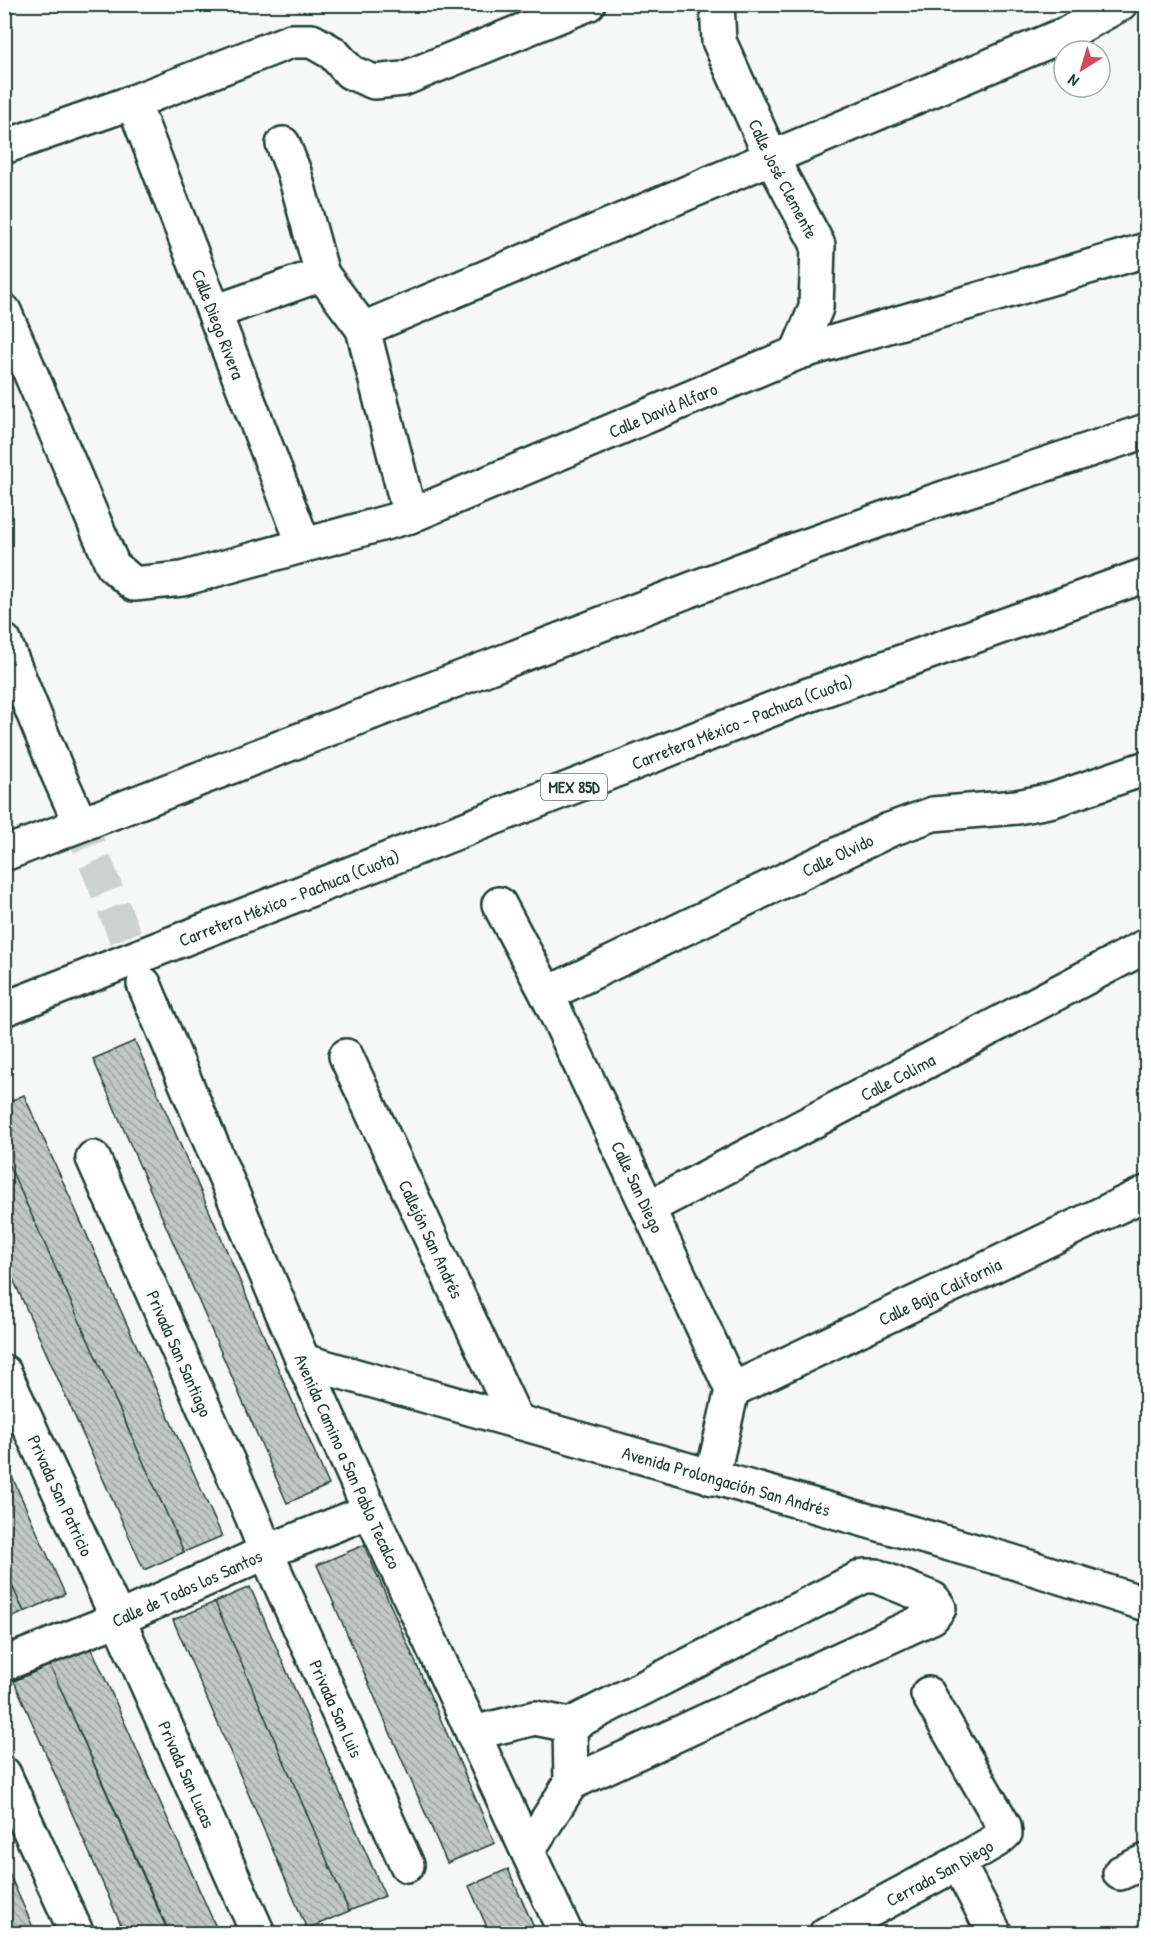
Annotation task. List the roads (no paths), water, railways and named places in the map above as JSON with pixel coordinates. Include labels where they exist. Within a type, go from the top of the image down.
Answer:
[{"type":"main road","points":[[4,147],[133,102],[291,40],[312,41],[333,53],[350,72],[374,82],[403,79],[550,12],[588,4]]},
{"type":"main road","name":"Calle José Clemente","points":[[717,4],[719,41],[771,157],[818,245],[816,308],[797,353]]},
{"type":"main road","points":[[363,329],[1068,33],[1120,4]]},
{"type":"main road","name":"Calle Diego Rivera","points":[[133,102],[304,545]]},
{"type":"main road","points":[[283,144],[294,172],[322,274],[363,329],[410,516]]},
{"type":"main road","name":"Calle David Alfaro","points":[[4,311],[113,566],[134,584],[182,579],[410,516],[797,353],[1146,250]]},
{"type":"main road","points":[[215,312],[322,274]]},
{"type":"main road","points":[[4,854],[778,556],[919,506],[1146,431]]},
{"type":"main road","name":"Carretera México - Pachuca (Cuota)","points":[[4,1009],[802,697],[1146,575]]},
{"type":"main road","points":[[4,641],[58,776],[77,816]]},
{"type":"main road","name":"Calle Olvido","points":[[547,994],[889,830],[933,814],[1017,807],[1053,800],[1146,768]]},
{"type":"main road","name":"Calle San Diego","points":[[499,904],[547,994],[732,1390]]},
{"type":"main road","name":"Calle Colima","points":[[648,1208],[1146,946]]},
{"type":"main road","name":"Avenida Camino a San Pablo Tecalco","points":[[144,984],[303,1361],[369,1510],[566,1934]]},
{"type":"main road","name":"Callejón San Andrés","points":[[346,1056],[518,1422]]},
{"type":"main road","name":"Privada San Santiago","points":[[93,1158],[266,1552]]},
{"type":"main road","name":"Calle Baja California","points":[[732,1390],[1146,1193]]},
{"type":"main road","name":"Avenida Prolongación San Andrés","points":[[303,1361],[1010,1561],[1146,1604]]},
{"type":"main road","name":"Privada San Patricio","points":[[4,1372],[118,1618]]},
{"type":"main road","points":[[712,1478],[732,1390]]},
{"type":"main road","name":"Calle de Todos los Santos","points":[[4,1664],[118,1618],[266,1552],[369,1510]]},
{"type":"main road","name":"Privada San Luis","points":[[266,1552],[407,1865]]},
{"type":"main road","points":[[473,1733],[535,1719],[570,1725],[864,1575],[876,1576],[933,1599],[939,1608],[932,1617],[571,1783],[528,1850]]},
{"type":"main road","name":"Privada San Lucas","points":[[118,1618],[257,1931]]},
{"type":"main road","name":"Cerrada San Diego","points":[[835,1932],[958,1863],[1005,1833],[1004,1826],[928,1694]]},
{"type":"main road","points":[[570,1725],[571,1783]]},
{"type":"main road","points":[[4,1774],[77,1934]]},
{"type":"main road","points":[[958,1863],[995,1934]]},
{"type":"tunnel","points":[[77,816],[144,984]]}]
